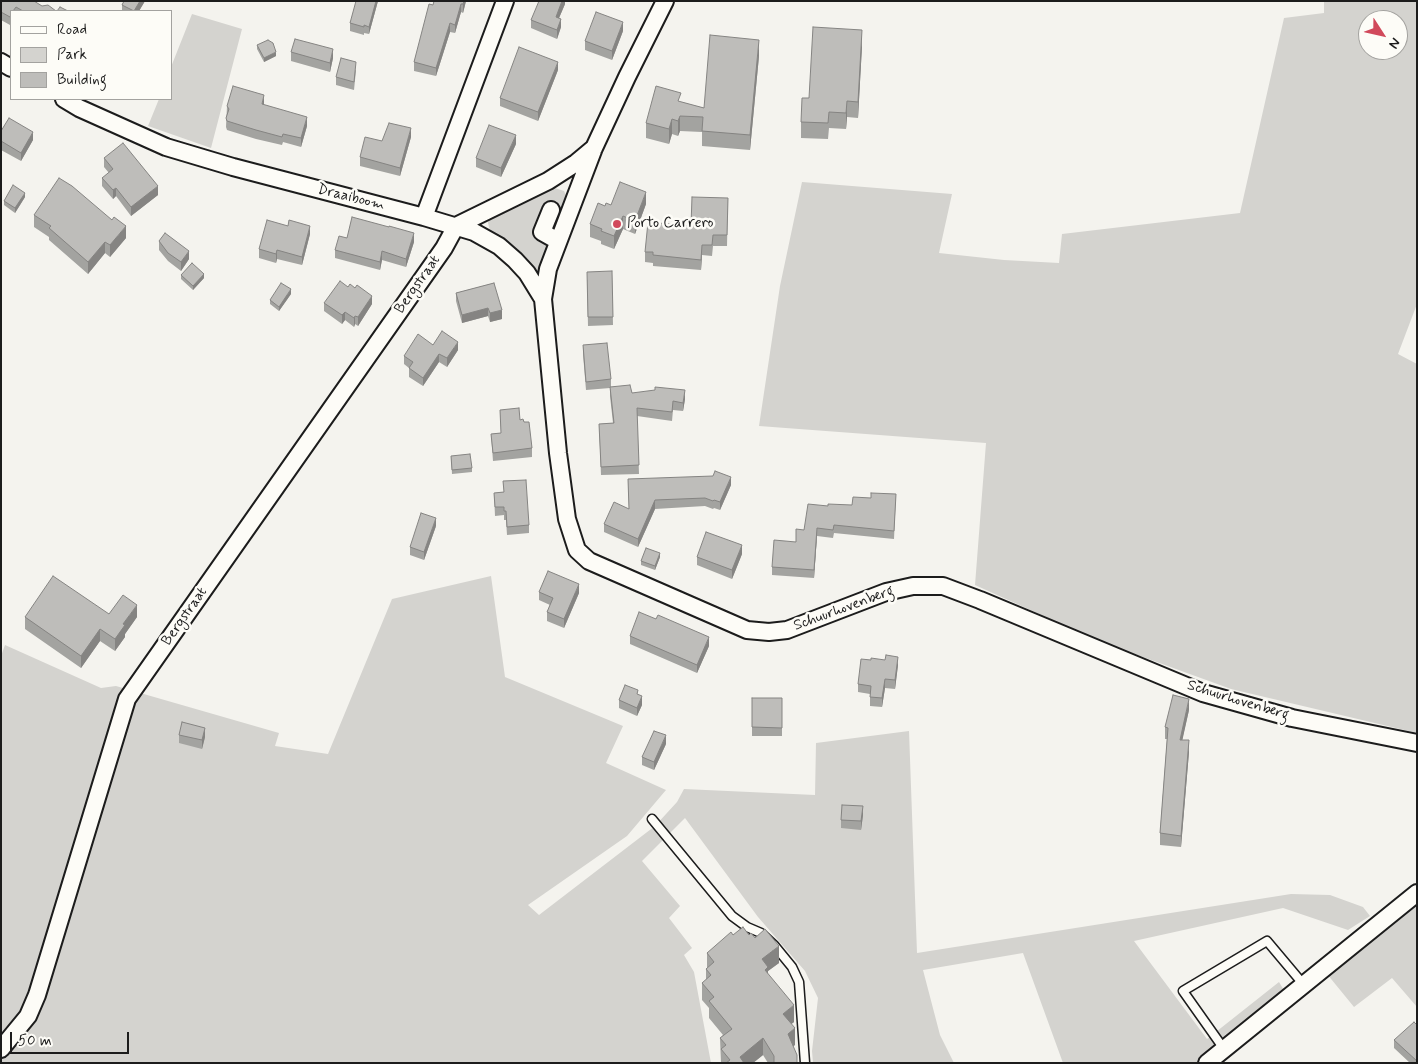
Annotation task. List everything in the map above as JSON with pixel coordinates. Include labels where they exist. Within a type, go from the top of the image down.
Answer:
[{"type":"street","points":[[424,217],[505,1]]},
{"type":"street","points":[[543,299],[548,269],[594,148],[627,76],[665,1]]},
{"type":"street","name":"Draaiboom","points":[[66,100],[79,108],[166,147],[233,167],[424,217]]},
{"type":"street","points":[[456,226],[548,181],[576,163],[594,148]]},
{"type":"street","points":[[551,210],[542,232],[558,241]]},
{"type":"street","name":"Schuurhovenberg","points":[[424,217],[474,232],[499,246],[527,273],[543,299],[558,453],[567,519],[577,550],[589,561],[747,630],[769,632],[787,630],[886,592],[913,586],[943,586],[1204,693],[1292,718],[1417,743]]},
{"type":"street","name":"Bergstraat","points":[[1,1050],[28,1016],[40,985],[127,700],[444,248],[456,226]]},
{"type":"street","points":[[1207,1063],[1417,893]]},
{"type":"lane","points":[[652,819],[732,916],[761,933],[774,944],[792,967],[799,982],[805,1063]]},
{"type":"lane","points":[[1224,1049],[1183,991],[1267,941],[1304,985]]},
{"type":"green space","points":[[1324,1],[1417,1],[1417,304],[1398,354],[1417,364],[1417,733],[1231,689],[1099,641],[975,585],[986,443],[759,426],[780,286],[802,182],[952,194],[939,253],[1004,260],[1059,263],[1062,234],[1240,213],[1284,18],[1324,13]]},
{"type":"green space","points":[[192,14],[242,29],[211,148],[148,126],[159,100],[172,100],[172,64]]},
{"type":"green space","points":[[552,187],[564,191],[568,199],[542,286],[508,245],[490,231],[488,223],[489,218]]},
{"type":"green space","points":[[491,576],[505,677],[623,726],[606,763],[666,790],[627,836],[528,905],[539,915],[655,826],[677,802],[684,789],[815,795],[816,743],[909,731],[917,953],[1291,894],[1330,895],[1363,907],[1370,916],[1348,930],[1283,908],[1134,941],[1207,1039],[1279,982],[1285,992],[1196,1063],[1063,1063],[1023,953],[923,970],[940,1035],[954,1063],[813,1063],[812,1051],[818,998],[805,971],[758,917],[685,818],[642,861],[680,906],[669,918],[692,948],[684,955],[694,972],[711,1063],[1,1063],[1,656],[5,645],[101,688],[116,686],[279,733],[275,746],[328,754],[392,599]],"holes":[[[59,896],[73,907],[53,973],[35,973]]]},
{"type":"green space","points":[[1417,904],[1417,1007],[1392,978],[1354,1007],[1327,974]]},
{"type":"building","points":[[1,1],[34,1],[42,6],[48,5],[55,10],[21,10],[16,7],[14,10],[10,10],[10,17],[1,12]]},
{"type":"building","points":[[124,1],[140,1],[135,10],[122,5]]},
{"type":"building","points":[[356,1],[376,1],[369,27],[350,23]]},
{"type":"building","points":[[434,1],[464,1],[461,4],[455,25],[450,23],[436,68],[414,62],[429,4],[433,5]]},
{"type":"building","points":[[539,1],[562,1],[556,17],[561,19],[557,30],[531,20]]},
{"type":"building","points":[[596,12],[623,22],[612,51],[585,41]]},
{"type":"building","points":[[813,27],[862,30],[858,102],[847,101],[846,113],[829,112],[828,123],[801,122],[802,98],[809,98]]},
{"type":"building","points":[[710,35],[759,40],[750,135],[702,131],[703,117],[680,116],[678,121],[672,119],[669,129],[646,123],[656,86],[681,93],[678,101],[704,108]]},
{"type":"building","points":[[295,39],[333,49],[330,63],[291,52]]},
{"type":"building","points":[[268,40],[273,43],[276,52],[264,58],[257,45]]},
{"type":"building","points":[[519,47],[558,62],[538,112],[500,98]]},
{"type":"building","points":[[341,58],[356,62],[354,82],[336,77]]},
{"type":"building","points":[[233,86],[264,95],[262,104],[307,117],[301,138],[283,134],[282,137],[227,121],[229,109],[227,106]]},
{"type":"building","points":[[9,118],[33,132],[21,153],[1,141],[1,131]]},
{"type":"building","points":[[389,123],[411,128],[400,168],[360,157],[365,137],[382,141]]},
{"type":"building","points":[[489,125],[516,135],[501,168],[476,158]]},
{"type":"building","points":[[123,143],[158,186],[131,207],[116,188],[113,190],[102,178],[113,169],[104,158]]},
{"type":"building","points":[[59,178],[72,186],[112,220],[114,217],[126,226],[110,245],[105,242],[88,262],[49,228],[51,226],[34,215]]},
{"type":"building","points":[[620,182],[646,192],[635,221],[623,216],[614,236],[590,224],[598,203],[605,206],[606,203],[611,205]]},
{"type":"building","points":[[13,185],[25,193],[15,208],[4,201]]},
{"type":"building","points":[[692,197],[728,198],[727,235],[713,235],[712,245],[702,245],[701,260],[653,255],[653,252],[645,252],[648,222],[691,226]]},
{"type":"building","points":[[352,217],[414,233],[406,259],[382,251],[380,262],[335,250],[339,236],[347,238]]},
{"type":"building","points":[[267,220],[288,226],[289,220],[310,226],[302,257],[277,250],[276,254],[259,249]]},
{"type":"building","points":[[165,233],[189,251],[181,262],[168,253],[159,241]]},
{"type":"building","points":[[192,263],[204,274],[193,286],[181,275]]},
{"type":"building","points":[[612,271],[613,317],[588,317],[587,272]]},
{"type":"building","points":[[340,281],[348,287],[350,284],[355,288],[357,285],[372,296],[358,317],[355,316],[354,318],[345,312],[342,315],[324,303]]},
{"type":"building","points":[[281,283],[291,289],[279,307],[270,300]]},
{"type":"building","points":[[494,283],[502,310],[490,313],[488,308],[462,315],[456,293]]},
{"type":"building","points":[[442,331],[458,342],[447,358],[439,354],[423,378],[409,368],[413,362],[404,356],[418,334],[433,345]]},
{"type":"building","points":[[607,343],[611,379],[586,382],[583,345]]},
{"type":"building","points":[[630,385],[632,393],[655,390],[655,387],[685,390],[683,403],[673,401],[672,412],[637,408],[639,465],[601,467],[599,424],[614,423],[610,387]]},
{"type":"building","points":[[519,408],[520,420],[523,419],[524,422],[529,422],[532,448],[493,453],[491,434],[501,433],[500,410]]},
{"type":"building","points":[[470,454],[472,468],[452,470],[451,456]]},
{"type":"building","points":[[715,471],[731,477],[720,502],[705,498],[655,500],[638,539],[604,524],[614,502],[629,509],[628,479],[713,476]]},
{"type":"building","points":[[526,480],[529,525],[507,527],[506,511],[504,511],[504,507],[495,507],[494,493],[504,492],[503,481]]},
{"type":"building","points":[[871,493],[896,494],[894,531],[834,525],[833,530],[817,528],[814,570],[772,567],[774,540],[796,542],[796,529],[804,530],[808,504],[828,506],[828,504],[852,505],[853,497],[871,498]]},
{"type":"building","points":[[421,513],[436,518],[424,552],[410,547]]},
{"type":"building","points":[[706,532],[742,545],[732,570],[697,557]]},
{"type":"building","points":[[646,548],[660,553],[655,566],[641,561]]},
{"type":"building","points":[[548,571],[579,584],[564,619],[547,612],[553,598],[539,592]]},
{"type":"building","points":[[53,576],[109,614],[123,595],[137,605],[115,639],[100,629],[81,656],[25,617]]},
{"type":"building","points":[[639,612],[656,619],[658,615],[709,637],[697,665],[630,636]]},
{"type":"building","points":[[886,655],[898,657],[895,680],[885,679],[882,698],[870,697],[871,686],[858,684],[861,659],[885,660]]},
{"type":"building","points":[[625,685],[638,690],[637,694],[642,696],[637,708],[619,700]]},
{"type":"building","points":[[1173,695],[1189,699],[1180,740],[1189,740],[1181,836],[1160,833],[1168,728],[1165,727]]},
{"type":"building","points":[[752,698],[782,698],[782,728],[752,727]]},
{"type":"building","points":[[182,722],[205,728],[202,740],[179,735]]},
{"type":"building","points":[[654,731],[666,735],[654,762],[642,757]]},
{"type":"building","points":[[842,805],[863,806],[861,821],[841,820]]},
{"type":"building","points":[[743,927],[749,935],[751,933],[755,938],[765,929],[779,946],[762,959],[768,967],[765,970],[794,1005],[783,1014],[795,1028],[788,1034],[797,1055],[797,1063],[774,1063],[774,1056],[763,1038],[740,1057],[744,1063],[726,1063],[730,1060],[721,1049],[726,1045],[720,1038],[732,1029],[709,1001],[714,997],[702,983],[711,975],[706,969],[714,962],[707,953],[731,932],[733,935]]},
{"type":"building","points":[[1414,1022],[1417,1025],[1417,1061],[1394,1040]]},
{"type":"place","name":"Porto Carrero","points":[[617,224]]}]
